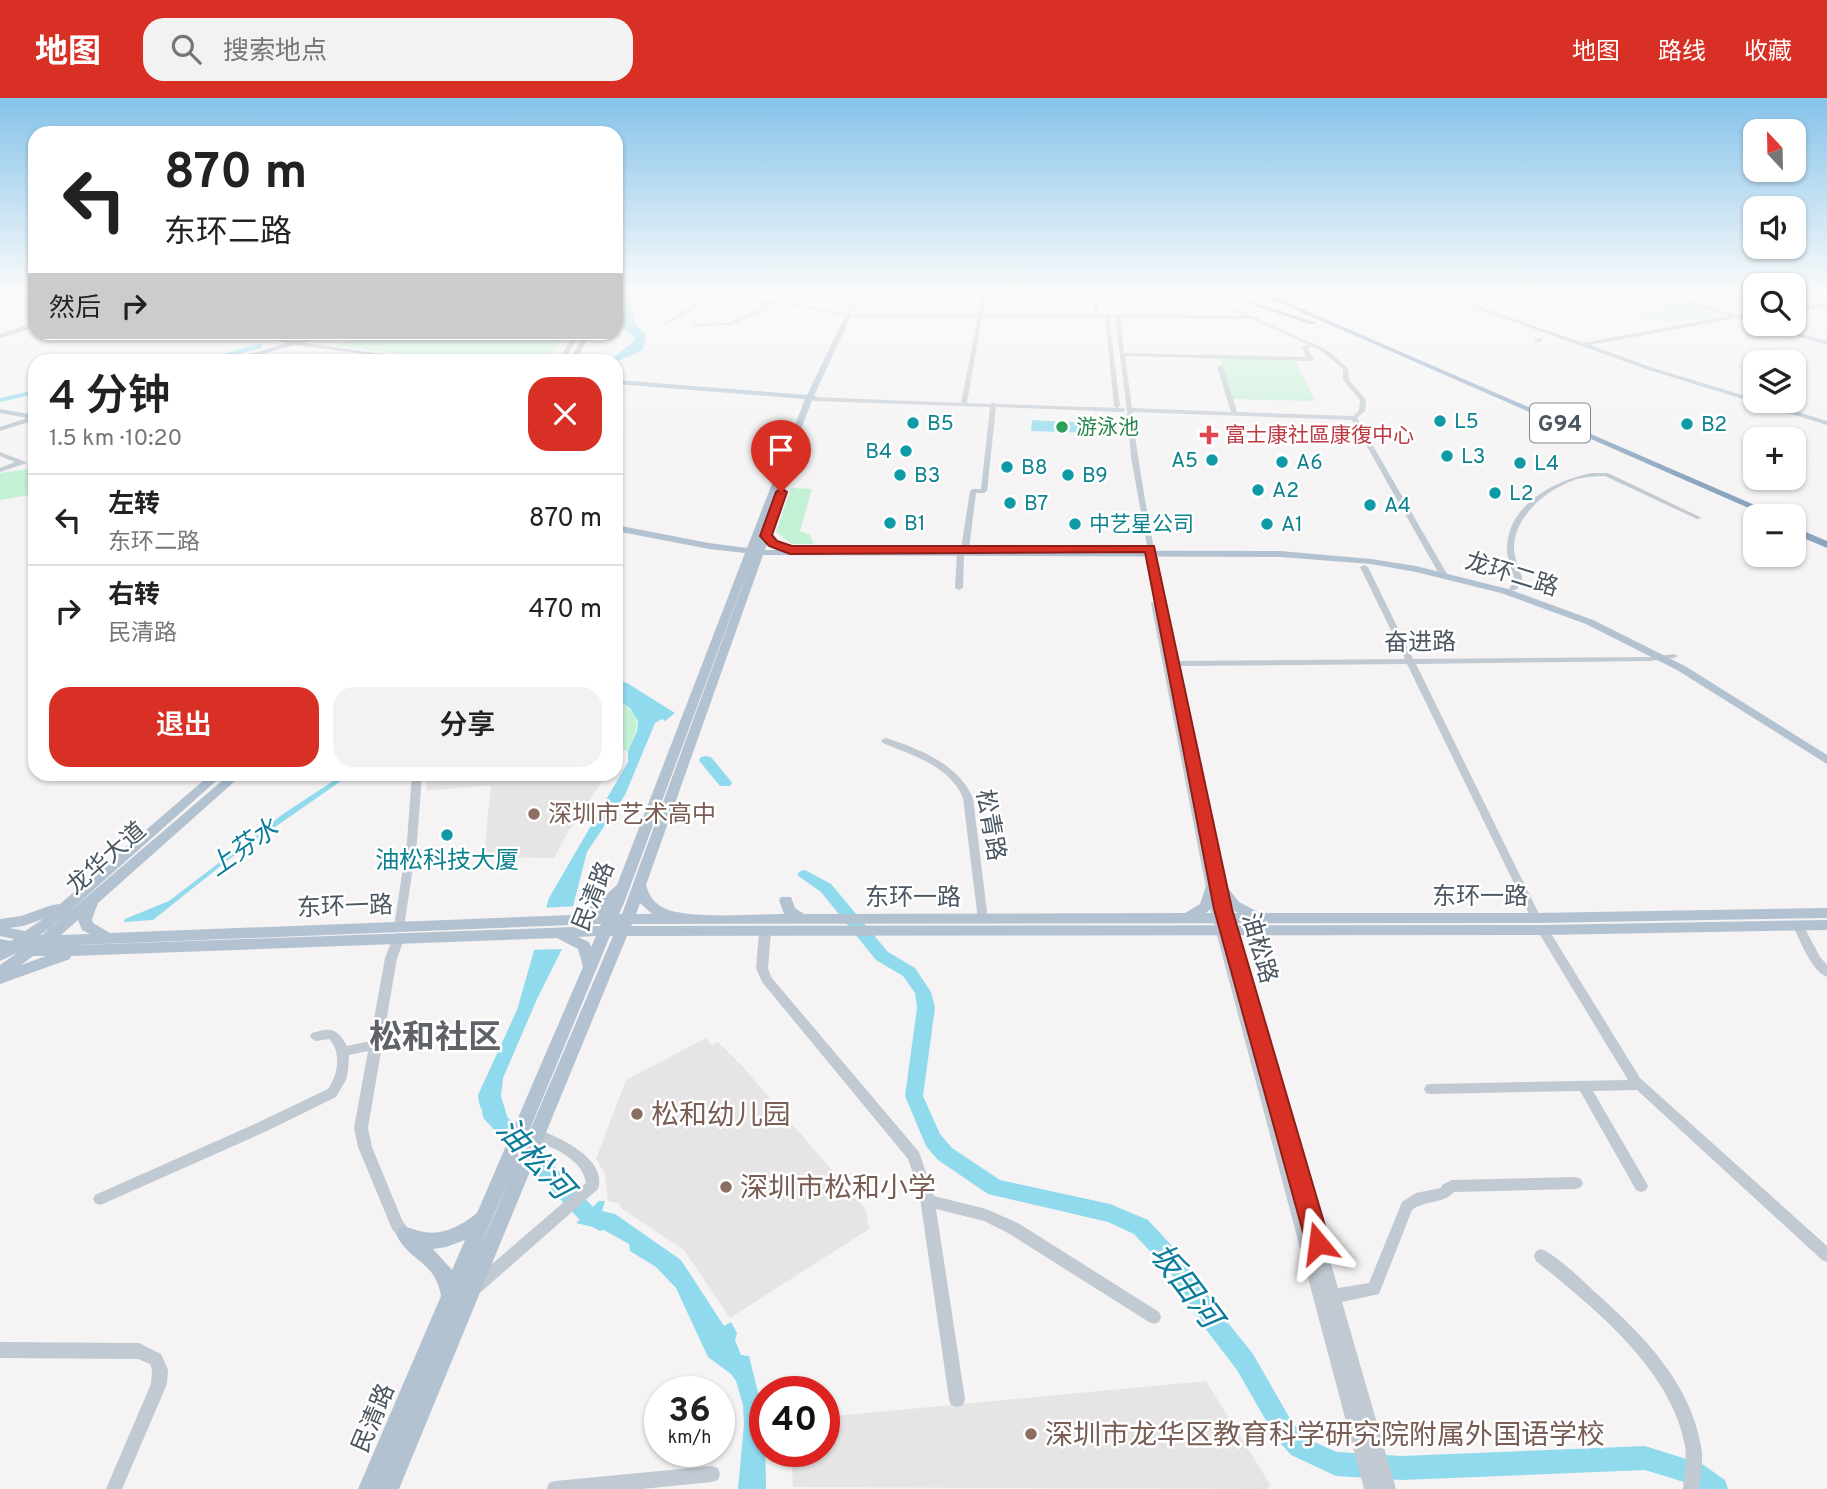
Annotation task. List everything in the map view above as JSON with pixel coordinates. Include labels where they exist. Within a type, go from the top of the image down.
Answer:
[{"type":"highway","name":"G94","points":[[1397,354],[1743,507]]},
{"type":"highway","name":"G94","points":[[1398,354],[1747,504]]},
{"type":"highway","points":[[1806,531],[1827,539]]},
{"type":"highway","points":[[1806,534],[1827,545]]},
{"type":"main road","name":"民清路","points":[[388,1489],[472,1291],[518,1162],[624,926],[757,545],[812,398],[833,354]]},
{"type":"main road","points":[[1616,354],[1827,420]]},
{"type":"main road","points":[[1633,354],[1743,392]]},
{"type":"main road","points":[[623,384],[812,398]]},
{"type":"main road","points":[[1,407],[28,416]]},
{"type":"main road","points":[[1,407],[28,416]]},
{"type":"main road","points":[[1806,413],[1827,420]]},
{"type":"main road","points":[[16,425],[20,420],[19,414]]},
{"type":"main road","points":[[0,430],[28,421]]},
{"type":"main road","points":[[623,527],[724,546],[773,544],[793,552]]},
{"type":"main road","points":[[724,546],[757,545],[793,552],[1148,551]]},
{"type":"main road","points":[[724,546],[749,567],[793,552]]},
{"type":"main road","name":"龙环二路","points":[[1148,551],[1308,550],[1441,572],[1513,588],[1593,617],[1669,657],[1827,750]]},
{"type":"main road","name":"龙环二路","points":[[1148,551],[1280,554],[1350,559],[1369,565],[1441,572],[1553,608],[1669,657],[1827,760]]},
{"type":"main road","name":"民清路","points":[[532,1129],[589,970],[749,567]]},
{"type":"main road","name":"龙华大道","points":[[0,972],[73,900],[210,781]]},
{"type":"main road","name":"龙华大道","points":[[28,944],[45,941],[229,781]]},
{"type":"main road","points":[[640,883],[642,896],[653,908],[668,916],[693,921]]},
{"type":"main road","points":[[555,926],[575,927],[625,884]]},
{"type":"main road","points":[[1184,919],[1201,911],[1215,887],[1241,911],[1266,919]]},
{"type":"main road","points":[[98,936],[89,929],[85,919],[100,894]]},
{"type":"main road","points":[[0,925],[36,917],[73,900]]},
{"type":"main road","points":[[786,900],[789,911],[804,920]]},
{"type":"main road","name":"东环一路","points":[[575,927],[608,925],[765,932],[826,925],[1540,924],[1827,913]]},
{"type":"main road","name":"东环一路","points":[[889,926],[983,920],[1184,919],[1224,925],[1266,919],[1827,925]]},
{"type":"main road","name":"东环一路","points":[[624,926],[693,921],[804,920],[826,925]]},
{"type":"main road","points":[[555,926],[575,927]]},
{"type":"main road","name":"东环一路","points":[[45,941],[98,936],[399,932],[555,926]]},
{"type":"main road","points":[[575,927],[586,948],[589,970]]},
{"type":"main road","name":"东环一路","points":[[0,930],[28,944]]},
{"type":"main road","name":"东环一路","points":[[4,949],[28,944],[82,951],[129,949],[399,932]]},
{"type":"main road","points":[[0,978],[82,951]]},
{"type":"main road","name":"民清路","points":[[369,1489],[486,1215],[518,1162]]},
{"type":"main road","points":[[405,1234],[422,1242],[443,1239],[472,1227],[486,1215]]},
{"type":"main road","points":[[405,1234],[447,1275],[449,1303]]},
{"type":"street","points":[[964,404],[973,354]]},
{"type":"street","points":[[1113,354],[1113,366],[1125,409]]},
{"type":"street","points":[[1118,354],[1125,409]]},
{"type":"street","points":[[1125,354],[1125,409]]},
{"type":"street","points":[[1125,354],[1311,359],[1308,354]]},
{"type":"street","points":[[1125,354],[1131,380],[1135,407],[1132,388],[1125,354]]},
{"type":"street","points":[[812,398],[1354,418],[1362,411],[1363,400],[1346,380],[1346,369],[1327,354]]},
{"type":"street","points":[[1220,367],[1234,413]]},
{"type":"street","points":[[959,588],[973,491],[984,491],[993,405]]},
{"type":"street","name":"油松路","points":[[1125,409],[1169,664],[1224,925],[1366,1437],[1388,1489]]},
{"type":"street","points":[[1354,418],[1441,572]]},
{"type":"street","points":[[0,470],[23,463],[2,457]]},
{"type":"street","points":[[1513,588],[1519,582],[1511,552],[1512,537],[1532,501],[1549,489],[1591,475],[1606,474],[1699,518]]},
{"type":"street","points":[[1369,565],[1409,662],[1540,924],[1631,1076],[1827,1255]]},
{"type":"street","name":"奋进路","points":[[1169,664],[1669,657]]},
{"type":"street","name":"松青路","points":[[886,741],[948,770],[965,786],[983,920]]},
{"type":"street","points":[[405,1234],[397,1224],[363,1140],[361,1122],[391,958],[399,932],[412,841],[416,781]]},
{"type":"street","name":"油松路","points":[[1224,925],[1333,1296],[1366,1437],[1372,1489]]},
{"type":"street","points":[[1798,926],[1816,960],[1827,972]]},
{"type":"street","points":[[765,932],[762,968],[766,979],[914,1156],[924,1180],[957,1399]]},
{"type":"street","points":[[100,1199],[262,1128],[332,1093],[338,1087],[341,1077],[341,1052],[335,1035],[316,1036]]},
{"type":"street","points":[[341,1052],[376,1045]]},
{"type":"street","points":[[1430,1089],[1639,1085]]},
{"type":"street","points":[[1584,1086],[1641,1186]]},
{"type":"street","points":[[472,1291],[589,1191],[593,1180],[582,1161],[532,1129]]},
{"type":"street","points":[[1333,1296],[1374,1289],[1407,1206],[1416,1199],[1445,1194],[1447,1189],[1458,1185],[1576,1183]]},
{"type":"street","points":[[928,1201],[986,1215],[1013,1228],[1154,1317]]},
{"type":"street","points":[[1541,1256],[1603,1306],[1655,1366],[1689,1426],[1694,1448],[1691,1489]]},
{"type":"street","points":[[0,1350],[139,1351],[156,1359],[160,1370],[159,1384],[114,1489]]},
{"type":"street","points":[[555,1489],[712,1474]]},
{"type":"shaded area","name":"深圳市艺术高中","points":[[427,781],[602,781],[554,858],[487,857],[484,854],[491,785],[426,791]]},
{"type":"shaded area","name":"深圳市松和小学","points":[[706,1038],[712,1045],[718,1042],[743,1067],[866,1210],[869,1229],[730,1318],[684,1250],[621,1208],[619,1203],[608,1201],[605,1174],[596,1159],[626,1080]]},
{"type":"shaded area","name":"深圳市龙华区教育科学研究院附属外国语学校","points":[[1206,1381],[1271,1486],[1266,1489],[793,1487],[792,1467],[840,1467],[840,1415]]},
{"type":"green space","points":[[1220,358],[1295,360],[1315,401],[1233,399]]},
{"type":"green space","points":[[28,469],[28,495],[0,500],[0,473]]},
{"type":"green space","points":[[791,488],[812,489],[800,531],[810,535],[814,544],[792,544],[776,532]]},
{"type":"green space","points":[[623,704],[637,721],[628,751],[623,750]]},
{"type":"water","name":"游泳池","points":[[1032,420],[1092,423],[1093,433],[1031,431]]},
{"type":"water","points":[[623,682],[675,713],[665,721],[662,719],[655,723],[625,795],[587,852],[562,949],[503,1078],[501,1096],[507,1116],[499,1132],[482,1110],[478,1095],[517,1010],[549,898],[617,781],[623,781],[623,771],[628,762],[628,751],[637,731],[638,721],[630,708],[623,704]]},
{"type":"water","name":"上芬水","points":[[333,781],[341,781],[232,857],[153,920],[124,922],[125,919],[169,901],[283,814]]},
{"type":"water","points":[[599,1201],[605,1201],[602,1211],[615,1214],[681,1260],[724,1326],[731,1322],[737,1333],[735,1340],[741,1355],[749,1356],[754,1376],[749,1376],[749,1467],[766,1467],[766,1489],[738,1489],[744,1424],[743,1405],[735,1376],[708,1357],[676,1288],[656,1267],[630,1251],[629,1244],[602,1229],[576,1223]]},
{"type":"pier","points":[[578,906],[566,949],[529,950],[541,908]]},
{"type":"waterway","points":[[0,400],[28,394]]},
{"type":"waterway","name":"坂田河","points":[[706,760],[725,783]]},
{"type":"waterway","name":"坂田河","points":[[805,875],[826,888],[882,956],[909,972],[923,992],[926,1008],[914,1096],[933,1140],[945,1154],[995,1188],[1110,1213],[1141,1227],[1180,1269],[1209,1316],[1245,1362],[1284,1430],[1299,1447],[1336,1464],[1402,1468],[1645,1458],[1693,1473],[1716,1489]]},
{"type":"waterway","name":"油松河","points":[[491,1113],[586,1213],[600,1222]]},
{"type":"place","name":"L5","points":[[1440,421]]},
{"type":"place","name":"B5","points":[[913,423]]},
{"type":"place","name":"B2","points":[[1687,424]]},
{"type":"place","name":"游泳池","points":[[1062,427]]},
{"type":"place","name":"富士康社區康復中心","points":[[1209,435]]},
{"type":"place","name":"B4","points":[[906,451]]},
{"type":"place","name":"L3","points":[[1447,456]]},
{"type":"place","name":"A5","points":[[1212,460]]},
{"type":"place","name":"A6","points":[[1282,462]]},
{"type":"place","name":"L4","points":[[1520,463]]},
{"type":"place","name":"B8","points":[[1007,467]]},
{"type":"place","name":"B3","points":[[900,475]]},
{"type":"place","name":"B9","points":[[1068,475]]},
{"type":"place","name":"A2","points":[[1258,490]]},
{"type":"place","name":"L2","points":[[1495,493]]},
{"type":"place","name":"B7","points":[[1010,503]]},
{"type":"place","name":"A4","points":[[1370,505]]},
{"type":"place","name":"B1","points":[[890,523]]},
{"type":"place","name":"中艺星公司","points":[[1075,524]]},
{"type":"place","name":"A1","points":[[1267,524]]},
{"type":"place","name":"深圳市艺术高中","points":[[534,814]]},
{"type":"place","name":"油松科技大厦","points":[[447,835]]},
{"type":"place","name":"松和幼儿园","points":[[637,1114]]},
{"type":"place","name":"深圳市松和小学","points":[[726,1187]]},
{"type":"place","name":"深圳市龙华区教育科学研究院附属外国语学校","points":[[1031,1434]]},
{"type":"district","name":"松和社区","points":[[435,1036]]},
{"type":"route","points":[[781,492],[766,536],[773,544],[790,550],[1150,549],[1223,909],[1318,1243]]}]
